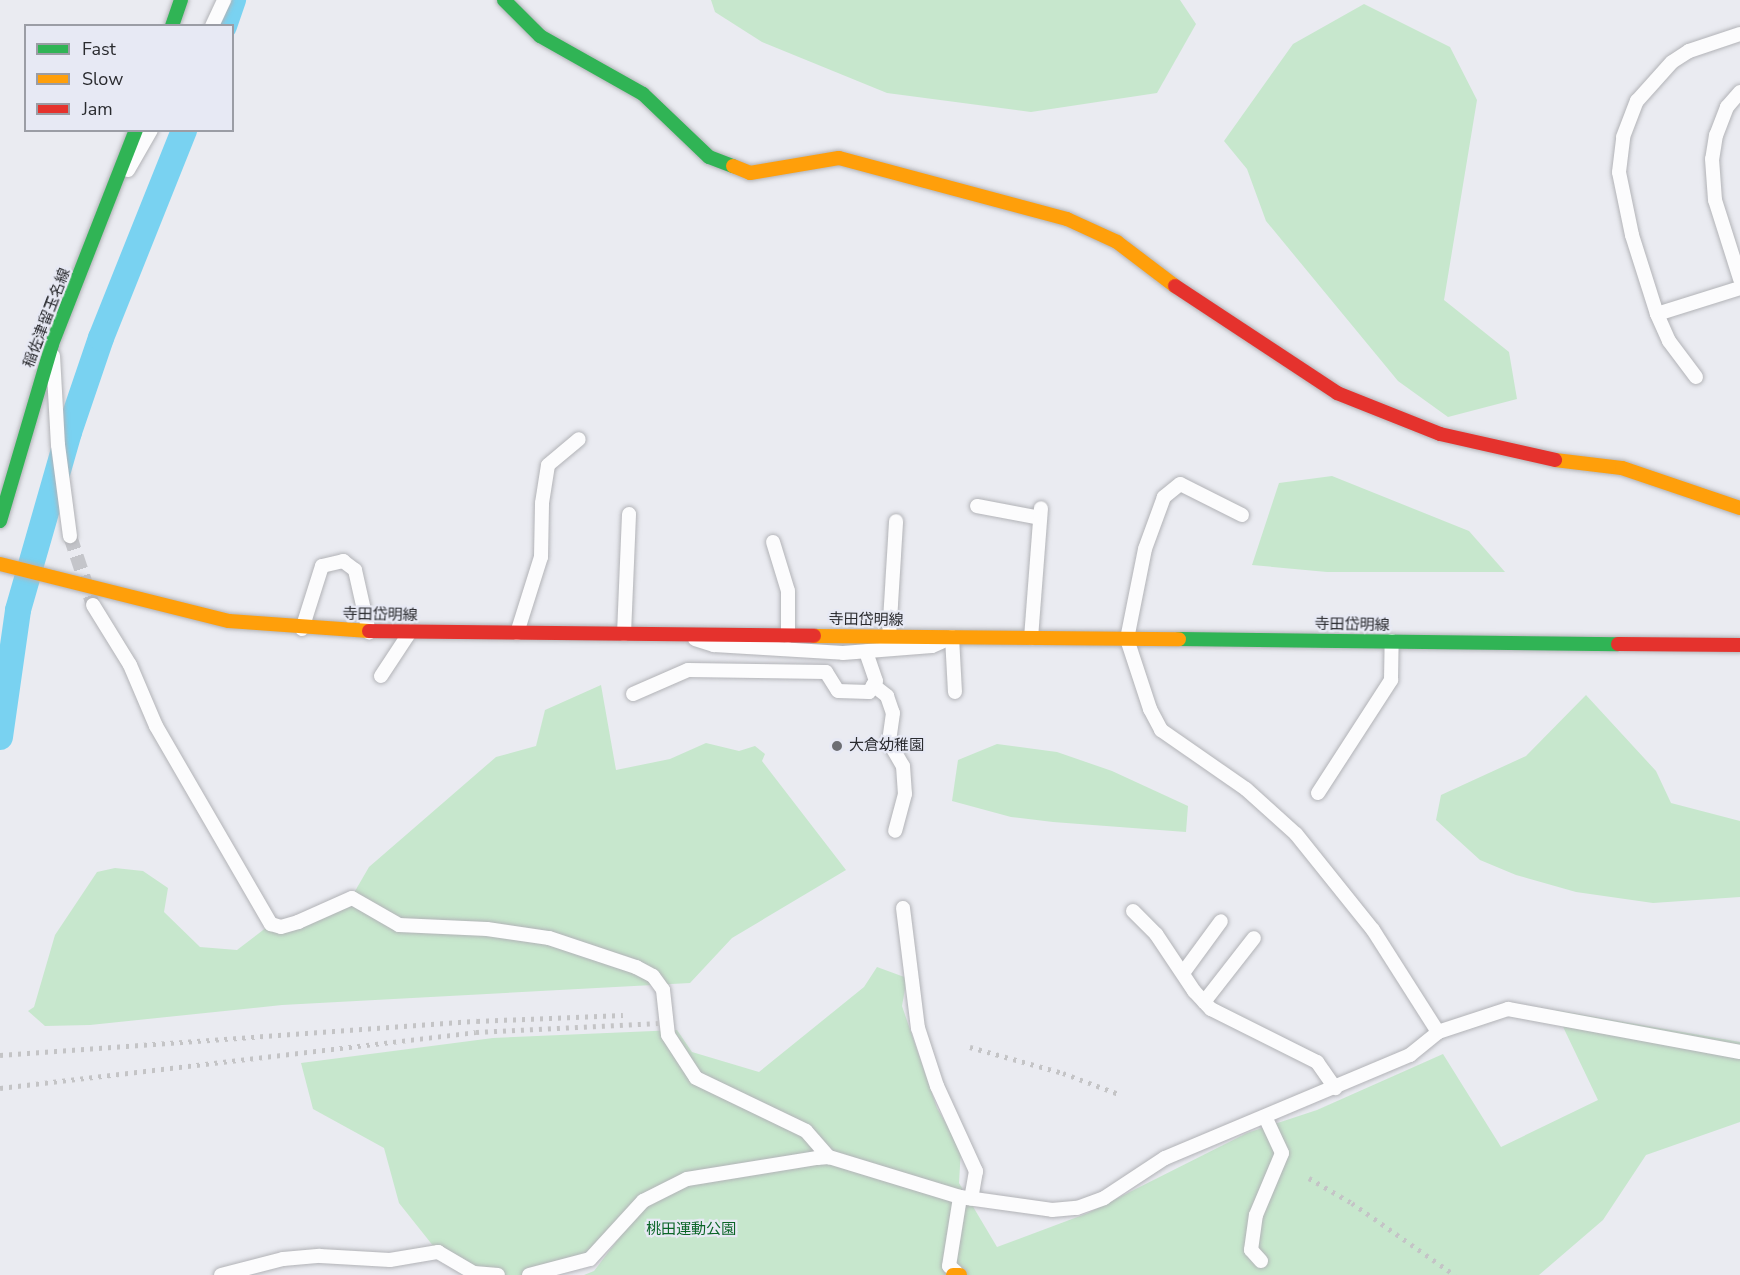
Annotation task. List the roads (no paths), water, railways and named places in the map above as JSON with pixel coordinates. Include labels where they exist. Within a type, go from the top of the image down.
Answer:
[{"type":"main road","points":[[173,24],[181,0]]},
{"type":"main road","points":[[504,0],[540,36],[643,94],[709,157],[750,173],[839,158],[1067,219],[1118,242],[1196,301],[1259,338],[1337,393],[1440,434],[1473,438],[1525,456],[1622,468],[1740,508]]},
{"type":"main road","name":"稲佐津留玉名線","points":[[0,521],[52,344],[116,190],[135,132]]},
{"type":"main road","name":"寺田岱明線","points":[[0,564],[229,621],[302,629],[369,632],[1740,645]]},
{"type":"street","points":[[213,24],[224,0]]},
{"type":"street","points":[[1696,377],[1670,341],[1657,314],[1624,201],[1619,172],[1623,137],[1637,101],[1672,62],[1689,51],[1740,34]]},
{"type":"street","points":[[1740,92],[1727,107],[1716,135],[1712,159],[1715,200],[1740,279]]},
{"type":"street","points":[[116,190],[150,132]]},
{"type":"street","points":[[1657,314],[1740,288]]},
{"type":"street","points":[[52,344],[58,445],[70,536]]},
{"type":"street","points":[[517,633],[541,557],[542,503],[548,465],[579,439]]},
{"type":"street","points":[[1242,515],[1180,484],[1164,497],[1145,549],[1127,639],[1161,730],[1246,789],[1296,834],[1372,930],[1438,1032]]},
{"type":"street","points":[[977,506],[1041,513],[1031,638]]},
{"type":"street","points":[[624,634],[629,514]]},
{"type":"street","points":[[889,637],[896,521]]},
{"type":"street","points":[[773,542],[788,591],[788,636]]},
{"type":"street","points":[[302,629],[322,566],[343,561],[355,570],[369,632]]},
{"type":"street","points":[[93,605],[130,665],[156,726],[271,924],[281,927],[298,922],[352,898],[399,925],[487,929],[549,938],[636,967],[654,976],[663,990],[668,1035],[696,1078],[806,1131],[830,1157]]},
{"type":"street","points":[[381,676],[410,632]]},
{"type":"street","points":[[681,635],[714,645],[836,653],[932,646],[952,637],[955,692]]},
{"type":"street","points":[[1318,793],[1391,681],[1392,641]]},
{"type":"street","points":[[826,672],[838,691],[869,692],[876,681],[866,652]]},
{"type":"street","points":[[826,672],[836,653]]},
{"type":"street","points":[[633,694],[688,670],[826,672]]},
{"type":"street","points":[[873,685],[886,696],[892,713],[890,742],[903,766],[905,794],[895,831]]},
{"type":"street","points":[[903,908],[918,1028],[937,1086],[976,1171],[965,1198],[949,1266],[956,1274]]},
{"type":"street","points":[[1133,911],[1156,933],[1204,1002],[1239,1026],[1317,1062],[1335,1088]]},
{"type":"street","points":[[1183,973],[1221,921]]},
{"type":"street","points":[[1204,1002],[1254,939]]},
{"type":"street","points":[[529,1275],[590,1259],[643,1201],[687,1179],[830,1157],[965,1198],[1052,1210],[1077,1208],[1104,1197],[1165,1158],[1410,1056],[1438,1032],[1508,1009],[1740,1052]]},
{"type":"street","points":[[1261,1261],[1251,1250],[1256,1215],[1282,1153],[1265,1117]]},
{"type":"street","points":[[221,1275],[283,1259],[320,1256],[390,1260],[438,1252],[474,1273],[498,1275]]},
{"type":"waterway","points":[[225,24],[233,0]]},
{"type":"waterway","points":[[0,737],[18,610],[69,432],[101,338],[183,132]]},
{"type":"tunnel","points":[[70,536],[93,605]]},
{"type":"railway","points":[[0,1055],[477,1021],[623,1015]]},
{"type":"railway","points":[[0,1088],[476,1032],[660,1023]]},
{"type":"railway","points":[[970,1047],[1063,1073],[1119,1094]]},
{"type":"railway","points":[[1309,1178],[1352,1203],[1455,1275]]},
{"type":"place","name":"大倉幼稚園","points":[[837,746]]},
{"type":"park label","name":"桃田運動公園","points":[[691,1230]]}]
